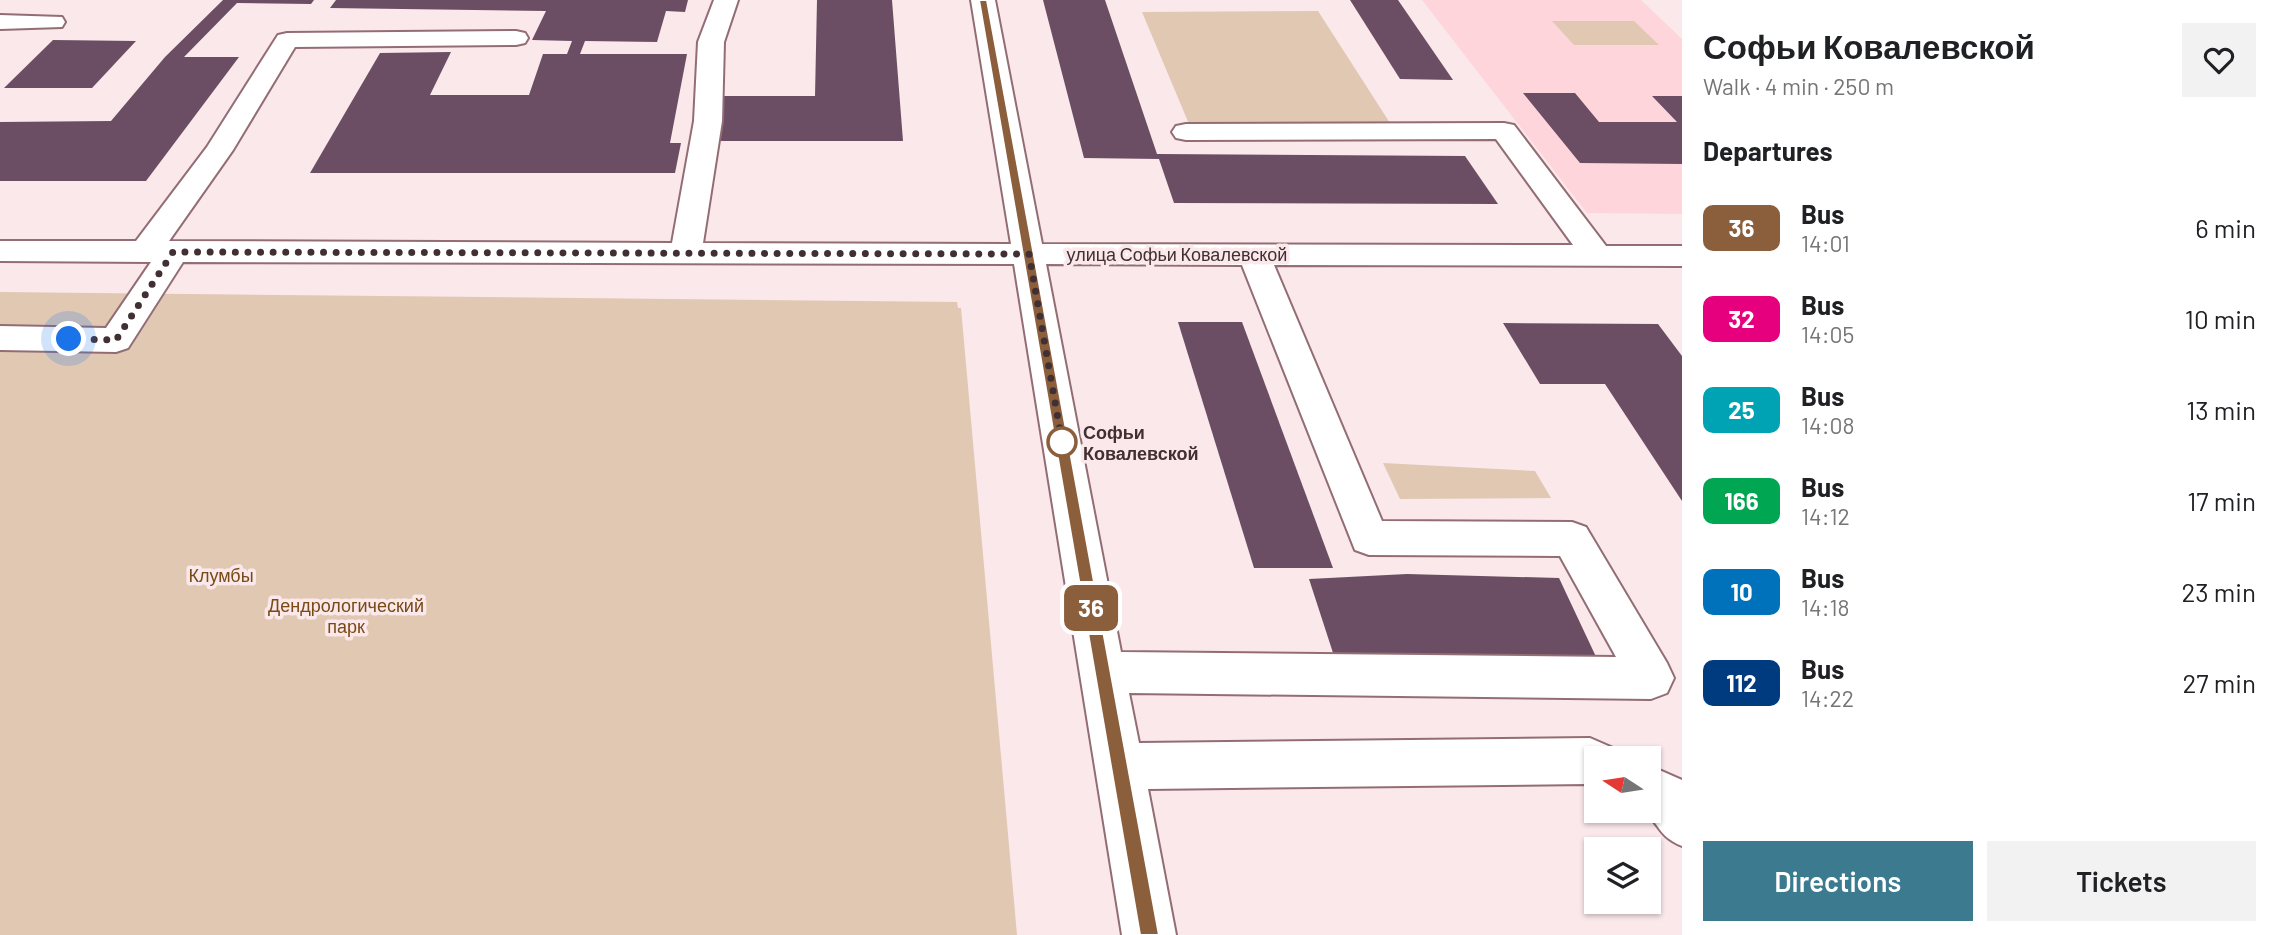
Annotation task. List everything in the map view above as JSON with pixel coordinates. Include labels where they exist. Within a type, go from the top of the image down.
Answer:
[{"type":"street","points":[[686,253],[708,121],[711,42],[721,21],[726,0]]},
{"type":"street","points":[[983,0],[1149,935]]},
{"type":"street","points":[[0,22],[53,22]]},
{"type":"street","points":[[0,338],[116,340],[159,252],[288,40],[516,38]]},
{"type":"street","points":[[1186,132],[1504,131],[1597,256]]},
{"type":"street","name":"улица Софьи Ковалевской","points":[[0,251],[1682,256]]},
{"type":"street","points":[[1103,672],[1651,678],[1572,539],[1369,538],[1254,255]]},
{"type":"street","points":[[1119,767],[1286,762],[1584,761]]},
{"type":"shaded area","points":[[1422,0],[1641,0],[1682,39],[1682,214],[1587,213]]},
{"type":"green space","points":[[1318,11],[1390,123],[1189,124],[1142,12]]},
{"type":"green space","points":[[1552,21],[1634,21],[1659,45],[1574,45]]},
{"type":"green space","name":"Дендрологический парк","points":[[0,292],[957,302],[958,308],[961,308],[1017,935],[0,935]]},
{"type":"green space","points":[[1383,463],[1535,471],[1551,498],[1400,499]]},
{"type":"building","points":[[223,0],[314,0],[311,4],[237,3],[184,57],[239,57],[146,181],[0,181],[0,122],[111,121],[165,57]]},
{"type":"building","points":[[336,0],[688,0],[685,12],[666,11],[657,42],[585,41],[580,54],[687,54],[670,143],[681,143],[675,173],[310,173],[380,53],[451,52],[430,95],[529,95],[543,54],[567,54],[572,41],[532,40],[546,11],[330,8]]},
{"type":"building","points":[[817,0],[892,0],[903,141],[717,141],[723,96],[815,96]]},
{"type":"building","points":[[1043,0],[1105,0],[1157,154],[1465,156],[1498,204],[1174,203],[1159,159],[1084,158]]},
{"type":"building","points":[[1350,0],[1398,0],[1453,80],[1400,79]]},
{"type":"building","points":[[53,40],[136,41],[92,88],[4,88]]},
{"type":"building","points":[[1523,93],[1575,93],[1599,122],[1677,122],[1652,96],[1682,96],[1682,164],[1580,163]]},
{"type":"building","points":[[1178,322],[1242,322],[1333,568],[1254,568]]},
{"type":"building","points":[[1503,323],[1658,324],[1682,356],[1682,501],[1605,384],[1540,384]]},
{"type":"building","points":[[1407,574],[1559,578],[1598,661],[1335,659],[1309,579]]},
{"type":"bus line","name":"36","points":[[983,0],[1003,100],[1149,935]]},
{"type":"place","name":"Софьи Ковалевской","points":[[1062,442]]},
{"type":"route","points":[[69,339],[116,340],[173,252],[1029,254],[1064,453],[1062,442]]},
{"type":"park label","name":"Клумбы","points":[[221,575]]}]
